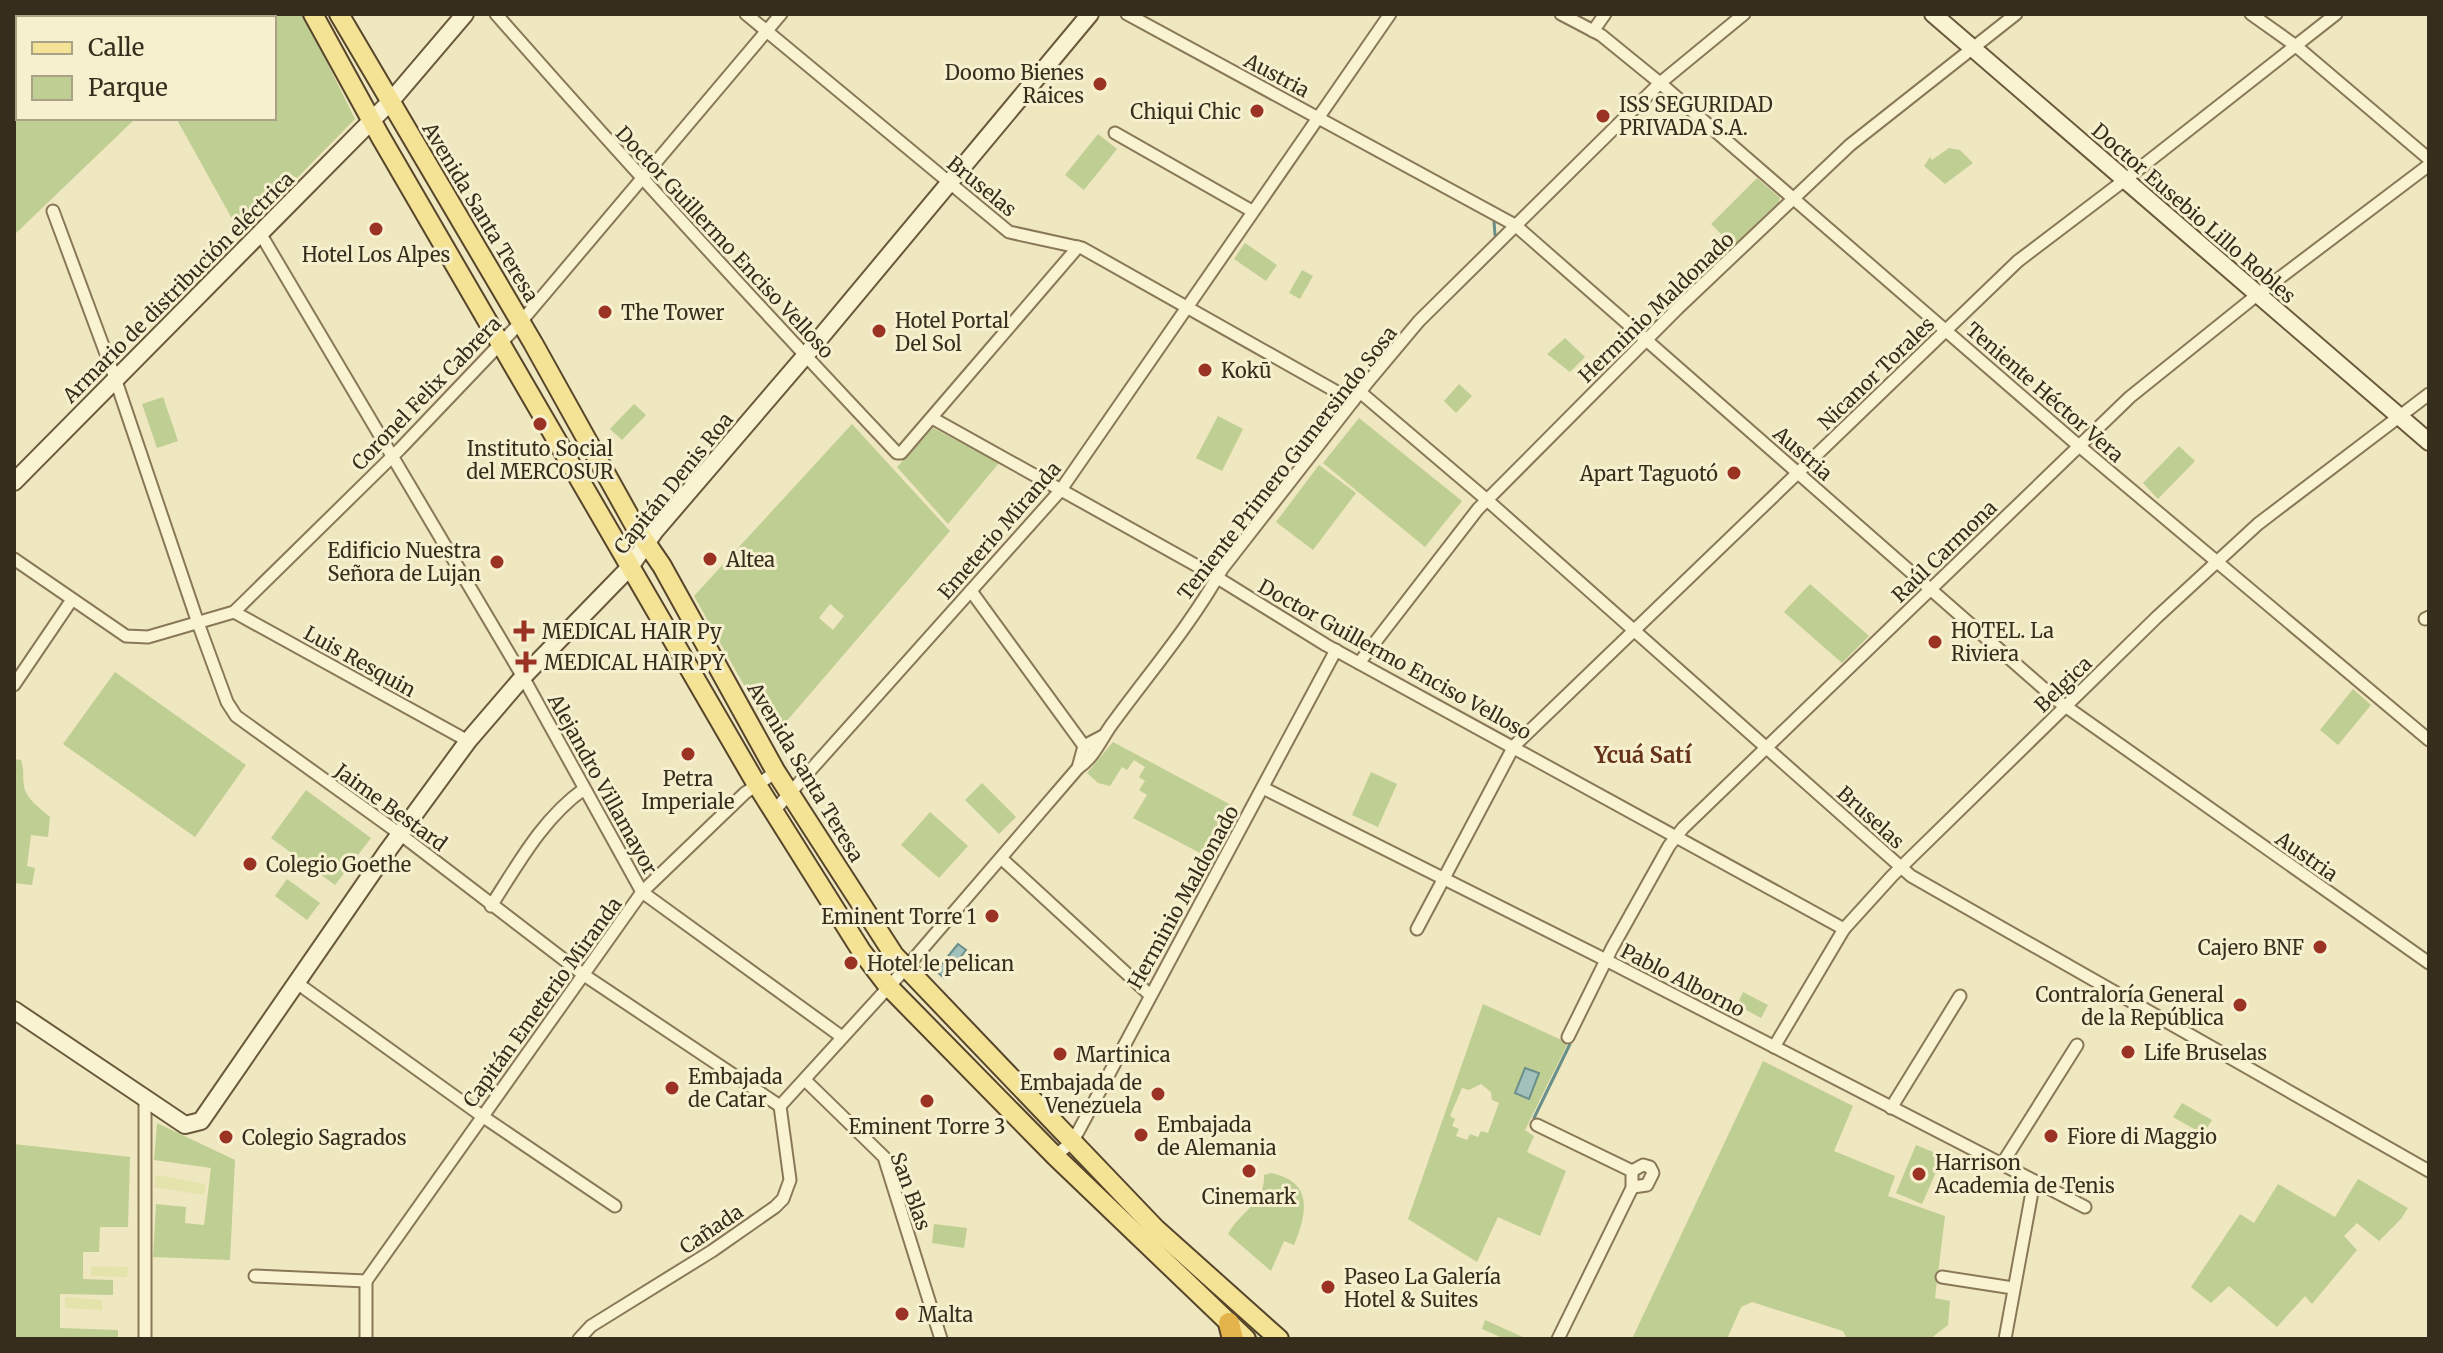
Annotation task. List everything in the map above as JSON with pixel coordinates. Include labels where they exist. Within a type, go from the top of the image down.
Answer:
[{"type":"main road","points":[[313,14],[630,567],[835,912],[888,986],[1231,1331],[1246,1339]]},
{"type":"main road","name":"Avenida Santa Teresa","points":[[339,14],[520,323],[776,772],[905,969],[1156,1229],[1279,1339]]},
{"type":"main road","name":"Armario de distribución eléctrica","points":[[14,482],[372,121],[465,14]]},
{"type":"main road","name":"Capitán Denis Roa","points":[[14,1010],[185,1125],[201,1121],[468,741],[523,677],[630,567],[646,542],[1090,14]]},
{"type":"main road","name":"Doctor Eusebio Lillo Robles","points":[[1933,14],[2429,442]]},
{"type":"street","name":"Doctor Guillermo Enciso Velloso","points":[[496,14],[641,179],[897,453],[901,453],[932,418],[1078,247]]},
{"type":"street","name":"Bruselas","points":[[746,14],[1009,232],[1078,247],[1185,308],[1356,396],[1487,500],[1911,876],[2429,1171]]},
{"type":"street","name":"Coronel Felix Cabrera","points":[[198,623],[234,612],[501,343],[781,14]]},
{"type":"street","name":"Austria","points":[[1127,14],[1515,225],[2065,707],[2429,963]]},
{"type":"street","name":"Emeterio Miranda","points":[[773,812],[1060,491],[1390,14]]},
{"type":"street","name":"Teniente Héctor Vera","points":[[1561,14],[1593,31],[1660,83],[2078,445],[2429,740]]},
{"type":"street","points":[[1593,31],[1605,14]]},
{"type":"street","name":"Teniente Primero Gumersindo Sosa","points":[[1001,858],[1098,748],[1103,736],[1217,579],[1356,396],[1419,321],[1660,83],[1744,14]]},
{"type":"street","name":"Herminio Maldonado","points":[[1359,663],[1487,500],[1678,308],[1850,145],[2016,14]]},
{"type":"street","points":[[2251,14],[2296,46],[2429,159]]},
{"type":"street","name":"Nicanor Torales","points":[[1417,929],[1514,746],[2018,261],[2336,14]]},
{"type":"street","points":[[1115,133],[1252,211]]},
{"type":"street","name":"Raúl Carmona","points":[[1568,1037],[1606,960],[1674,837],[2130,397],[2257,295],[2429,165]]},
{"type":"street","name":"Jaime Bestard","points":[[53,211],[115,378],[198,623],[227,702],[236,716],[400,834],[584,975],[780,1106]]},
{"type":"street","name":"Alejandro Villamayor","points":[[260,233],[523,677],[642,892],[842,1037]]},
{"type":"street","name":"Belgica","points":[[1774,1047],[1844,929],[1901,867],[2258,524],[2429,394]]},
{"type":"street","name":"Doctor Guillermo Enciso Velloso","points":[[932,418],[1359,663],[1844,929]]},
{"type":"street","points":[[14,559],[115,631],[133,638],[198,623]]},
{"type":"street","points":[[971,591],[1084,746]]},
{"type":"street","points":[[14,685],[71,601]]},
{"type":"street","name":"Luis Resquin","points":[[234,612],[468,741]]},
{"type":"street","name":"Herminio Maldonado","points":[[1055,1156],[1072,1142],[1336,650]]},
{"type":"street","points":[[1078,768],[1084,746],[1103,736]]},
{"type":"street","name":"Capitán Emeterio Miranda","points":[[366,1281],[642,892],[745,793],[776,772]]},
{"type":"street","name":"Pablo Alborno","points":[[1263,788],[1606,960],[2085,1207]]},
{"type":"street","points":[[491,906],[545,825],[584,789]]},
{"type":"street","points":[[780,1106],[1001,858],[1150,995]]},
{"type":"street","points":[[297,983],[482,1116],[615,1206]]},
{"type":"street","points":[[1891,1108],[1960,996]]},
{"type":"street","points":[[2002,1164],[2077,1045]]},
{"type":"street","name":"San Blas","points":[[805,1080],[884,1157],[941,1339]]},
{"type":"street","points":[[145,1097],[145,1339]]},
{"type":"street","name":"Cañada","points":[[579,1339],[591,1326],[712,1251],[783,1199],[790,1180],[780,1106]]},
{"type":"street","points":[[1537,1125],[1632,1171]]},
{"type":"street","points":[[1632,1171],[1643,1165],[1650,1167],[1653,1173],[1647,1185],[1633,1187]]},
{"type":"street","points":[[1558,1339],[1633,1187],[1632,1171]]},
{"type":"street","points":[[2005,1339],[2034,1181]]},
{"type":"street","points":[[255,1276],[366,1281],[366,1339]]},
{"type":"street","points":[[1942,1277],[2013,1288]]},
{"type":"shaded area","points":[[156,1175],[206,1184],[204,1195],[154,1187]]},
{"type":"shaded area","points":[[91,1266],[128,1267],[127,1277],[91,1276]]},
{"type":"shaded area","points":[[65,1297],[102,1300],[102,1310],[65,1308]]},
{"type":"green space","points":[[14,14],[303,14],[355,119],[241,235],[177,120],[276,120],[276,16],[16,16],[16,120],[134,120],[14,235]]},
{"type":"green space","points":[[1098,134],[1117,149],[1084,190],[1065,175]]},
{"type":"green space","points":[[1949,148],[1960,150],[1973,163],[1945,184],[1924,166],[1930,157],[1932,160]]},
{"type":"green space","points":[[1757,178],[1780,198],[1779,202],[1733,246],[1711,224]]},
{"type":"green space","points":[[1245,243],[1277,265],[1266,281],[1234,259]]},
{"type":"green space","points":[[1302,270],[1313,276],[1300,299],[1289,293]]},
{"type":"green space","points":[[1565,338],[1585,357],[1570,372],[1547,354]]},
{"type":"green space","points":[[1459,384],[1472,396],[1456,413],[1444,401]]},
{"type":"green space","points":[[163,397],[178,441],[157,448],[142,404]]},
{"type":"green space","points":[[634,404],[646,415],[622,440],[610,429]]},
{"type":"green space","points":[[1218,416],[1243,429],[1222,471],[1196,458]]},
{"type":"green space","points":[[1359,418],[1462,501],[1425,547],[1323,463]]},
{"type":"green space","points":[[852,424],[950,531],[773,737],[694,596]],"holes":[[[830,604],[844,616],[833,630],[819,618]]]},
{"type":"green space","points":[[933,428],[999,463],[948,524],[897,467]]},
{"type":"green space","points":[[2179,446],[2195,461],[2158,499],[2143,483]]},
{"type":"green space","points":[[1319,465],[1356,493],[1313,550],[1276,522]]},
{"type":"green space","points":[[1810,584],[1869,636],[1842,663],[1784,612]]},
{"type":"green space","points":[[115,672],[246,765],[195,837],[63,744]]},
{"type":"green space","points":[[2353,689],[2371,705],[2338,745],[2320,730]]},
{"type":"green space","points":[[1113,742],[1233,806],[1206,856],[1133,818],[1147,795],[1139,790],[1145,781],[1139,777],[1145,767],[1134,760],[1127,770],[1122,767],[1110,786],[1098,783],[1087,773]]},
{"type":"green space","points":[[14,759],[21,760],[28,795],[50,817],[48,837],[31,835],[27,866],[35,868],[32,885],[14,883]]},
{"type":"green space","points":[[1371,772],[1397,784],[1378,827],[1352,815]]},
{"type":"green space","points":[[982,783],[1016,817],[999,834],[965,800]]},
{"type":"green space","points":[[306,790],[371,838],[335,885],[271,838]]},
{"type":"green space","points":[[930,812],[968,846],[939,878],[901,845]]},
{"type":"green space","points":[[287,879],[320,903],[307,920],[275,896]]},
{"type":"green space","points":[[1743,992],[1768,1005],[1761,1018],[1737,1005]]},
{"type":"green space","points":[[1483,1004],[1568,1043],[1525,1130],[1534,1136],[1527,1152],[1566,1171],[1540,1236],[1498,1217],[1477,1262],[1408,1219]],"holes":[[[1481,1084],[1491,1092],[1492,1100],[1499,1103],[1488,1133],[1481,1131],[1478,1137],[1470,1134],[1467,1140],[1456,1136],[1459,1129],[1452,1126],[1455,1119],[1450,1116],[1462,1088],[1469,1090]]]},
{"type":"green space","points":[[1763,1061],[1853,1106],[1834,1151],[1895,1176],[1888,1196],[1945,1216],[1935,1298],[1950,1301],[1948,1325],[1930,1339],[1847,1339],[1843,1331],[1752,1302],[1741,1307],[1727,1339],[1632,1339]]},
{"type":"green space","points":[[2182,1103],[2212,1120],[2203,1134],[2173,1117]]},
{"type":"green space","points":[[157,1123],[235,1160],[230,1260],[153,1257],[156,1204],[186,1207],[185,1223],[204,1225],[211,1168],[154,1160]]},
{"type":"green space","points":[[14,1144],[130,1157],[128,1227],[100,1227],[99,1252],[83,1252],[83,1279],[113,1280],[113,1295],[60,1294],[60,1328],[118,1330],[118,1339],[14,1339]]},
{"type":"green space","name":"Harrison Academia de Tenis","points":[[1916,1145],[1943,1156],[1922,1204],[1896,1193]]},
{"type":"green space","points":[[1271,1173],[1295,1184],[1304,1200],[1304,1211],[1294,1245],[1284,1241],[1271,1271],[1228,1234],[1261,1193],[1264,1175]]},
{"type":"green space","points":[[2358,1179],[2408,1208],[2379,1241],[2357,1223],[2344,1236],[2357,1250],[2312,1304],[2305,1296],[2277,1327],[2229,1286],[2211,1303],[2191,1287],[2240,1214],[2254,1223],[2278,1184],[2335,1217]]},
{"type":"green space","points":[[934,1224],[967,1228],[964,1248],[932,1243]]},
{"type":"green space","points":[[1485,1320],[1527,1339],[1505,1339],[1482,1329]]},
{"type":"water","points":[[958,944],[966,950],[944,978],[936,971]]},
{"type":"water","points":[[1525,1068],[1539,1073],[1529,1099],[1515,1093]]},
{"type":"waterway","points":[[1494,221],[1495,235]]},
{"type":"waterway","points":[[1534,1118],[1570,1044]]},
{"type":"place","name":"Doomo Bienes Raices","points":[[1100,84]]},
{"type":"place","name":"Chiqui Chic","points":[[1257,111]]},
{"type":"place","name":"ISS SEGURIDAD PRIVADA S.A.","points":[[1603,116]]},
{"type":"place","name":"Hotel Los Alpes","points":[[376,229]]},
{"type":"place","name":"The Tower","points":[[605,312]]},
{"type":"place","name":"Hotel Portal Del Sol","points":[[879,331]]},
{"type":"place","name":"Kokū","points":[[1205,370]]},
{"type":"place","name":"Instituto Social del MERCOSUR","points":[[540,424]]},
{"type":"place","name":"Apart Taguotó","points":[[1734,473]]},
{"type":"place","name":"Altea","points":[[710,559]]},
{"type":"place","name":"Edificio Nuestra Señora de Lujan","points":[[497,562]]},
{"type":"place","name":"MEDICAL HAIR Py","points":[[524,631]]},
{"type":"place","name":"HOTEL. La Riviera","points":[[1935,642]]},
{"type":"place","name":"MEDICAL HAIR PY","points":[[526,662]]},
{"type":"place","name":"Petra Imperiale","points":[[688,754]]},
{"type":"place","name":"Colegio Goethe","points":[[250,864]]},
{"type":"place","name":"Eminent Torre 1","points":[[992,916]]},
{"type":"place","name":"Cajero BNF","points":[[2320,947]]},
{"type":"place","name":"Hotel le pelican","points":[[851,963]]},
{"type":"place","name":"Contraloría General de la República","points":[[2240,1005]]},
{"type":"place","name":"Life Bruselas","points":[[2128,1052]]},
{"type":"place","name":"Martinica","points":[[1060,1054]]},
{"type":"place","name":"Embajada de Catar","points":[[672,1088]]},
{"type":"place","name":"Embajada de Venezuela","points":[[1158,1094]]},
{"type":"place","name":"Eminent Torre 3","points":[[927,1101]]},
{"type":"place","name":"Embajada de Alemania","points":[[1141,1135]]},
{"type":"place","name":"Fiore di Maggio","points":[[2051,1136]]},
{"type":"place","name":"Colegio Sagrados","points":[[226,1137]]},
{"type":"place","name":"Cinemark","points":[[1249,1171]]},
{"type":"place","name":"Harrison Academia de Tenis","points":[[1919,1174]]},
{"type":"place","name":"Paseo La Galería Hotel & Suites","points":[[1328,1287]]},
{"type":"place","name":"Malta","points":[[902,1314]]},
{"type":"district","name":"Ycuá Satí","points":[[1643,755]]}]
